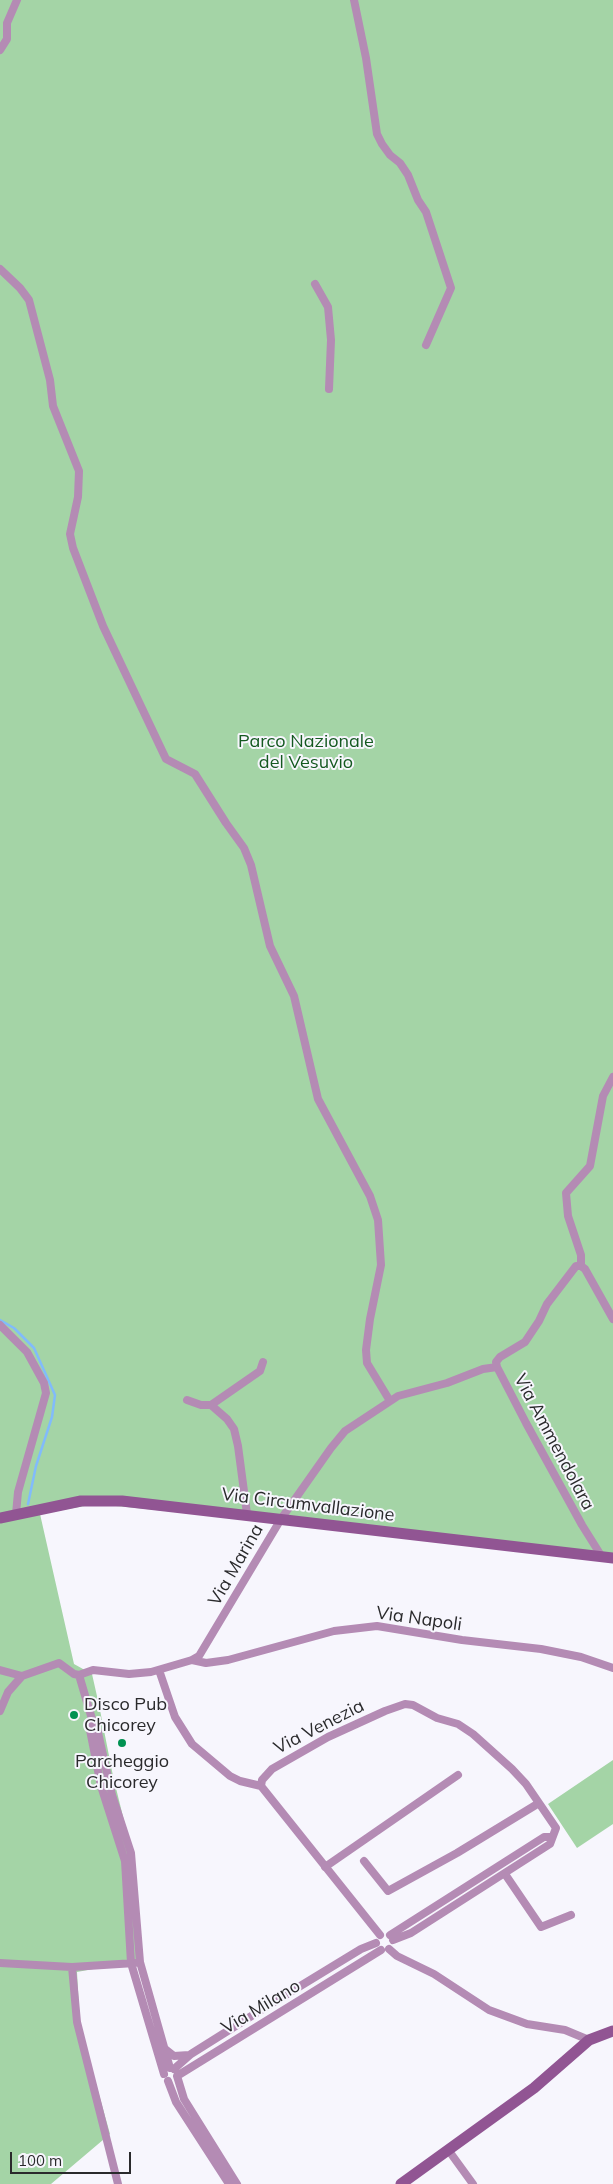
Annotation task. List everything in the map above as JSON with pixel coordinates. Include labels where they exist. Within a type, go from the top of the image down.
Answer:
[{"type":"main road","name":"Via Circumvallazione","points":[[0,1518],[67,1502],[94,1500],[247,1514],[608,1558]]},
{"type":"main road","points":[[401,2184],[534,2088],[589,2040],[613,2031]]},
{"type":"street","points":[[0,50],[7,39],[7,23],[17,0]]},
{"type":"street","points":[[354,0],[366,58],[377,134],[390,155],[400,163],[408,175],[432,227],[451,288],[426,345]]},
{"type":"street","points":[[0,269],[30,300],[48,372],[53,406],[79,471],[78,497],[70,534],[73,548],[103,626],[166,759],[195,774],[244,848],[251,864],[270,946],[294,996],[318,1099],[370,1196],[378,1220],[381,1265],[370,1319],[366,1350],[367,1363],[390,1401]]},
{"type":"street","points":[[315,284],[328,307],[331,340],[328,388]]},
{"type":"street","points":[[613,1078],[603,1096],[590,1166],[566,1193],[568,1216],[582,1255],[581,1266],[585,1269],[613,1319]]},
{"type":"street","name":"Via Ammendolara","points":[[581,1266],[576,1266],[547,1304],[539,1321],[525,1342],[500,1357],[496,1362],[582,1525],[608,1558]]},
{"type":"street","points":[[0,1325],[26,1352],[44,1383],[46,1393],[18,1492],[21,1513]]},
{"type":"street","points":[[187,1400],[201,1405],[211,1405],[260,1371],[263,1362]]},
{"type":"street","name":"Via Ammendolara","points":[[390,1401],[416,1390],[447,1382],[483,1369],[497,1367]]},
{"type":"street","name":"Via Marina","points":[[192,1660],[199,1656],[206,1647],[281,1519],[330,1448],[345,1431],[390,1401]]},
{"type":"street","points":[[211,1405],[227,1419],[234,1429],[247,1514]]},
{"type":"street","name":"Via Napoli","points":[[192,1660],[206,1663],[228,1660],[334,1630],[377,1626],[462,1640],[541,1649],[581,1658],[613,1668]]},
{"type":"street","points":[[0,1711],[8,1692],[22,1676],[59,1663],[63,1664],[74,1674],[79,1675],[93,1670],[129,1674],[159,1670],[192,1660]]},
{"type":"street","points":[[0,1670],[22,1676]]},
{"type":"street","points":[[159,1670],[175,1717],[192,1744],[230,1776],[240,1781],[261,1786],[380,1935],[378,1946],[389,1949],[397,1956],[434,1974],[489,2010],[527,2024],[565,2030],[589,2040]]},
{"type":"street","points":[[79,1675],[92,1719],[98,1728],[112,1795],[131,1853],[140,1962],[171,2072],[168,2081],[176,2102],[228,2184]]},
{"type":"street","name":"Via Venezia","points":[[261,1786],[264,1775],[291,1757],[385,1711],[406,1704],[413,1705],[437,1718],[458,1724],[473,1734],[512,1769],[539,1803]]},
{"type":"street","points":[[92,1719],[90,1730],[101,1786],[125,1861],[131,1963],[171,2072],[184,2099],[237,2184]]},
{"type":"street","points":[[325,1868],[458,1775]]},
{"type":"street","points":[[364,1861],[388,1891],[457,1853],[539,1803],[556,1828],[550,1844],[506,1874],[411,1933],[392,1938]]},
{"type":"street","points":[[389,1949],[392,1938],[544,1837],[552,1836]]},
{"type":"street","points":[[506,1874],[541,1926],[571,1915]]},
{"type":"street","points":[[380,1935],[385,1933],[392,1938]]},
{"type":"street","name":"Via Milano","points":[[171,2072],[191,2054],[361,1949],[378,1946]]},
{"type":"street","name":"Via Milano","points":[[171,2072],[378,1946]]},
{"type":"street","points":[[0,1963],[72,1967],[140,1962]]},
{"type":"street","points":[[72,1967],[77,2022],[118,2184]]},
{"type":"street","points":[[164,2048],[174,2056],[191,2054]]},
{"type":"street","points":[[449,2151],[473,2184]]},
{"type":"green space","name":"Parco Nazionale del Vesuvio","points":[[0,0],[613,0],[613,1561],[394,1534],[96,1504],[40,1514],[74,1664],[92,1674],[113,1776],[134,1861],[142,1960],[77,1972],[80,2026],[110,2134],[51,2184],[0,2184]]},
{"type":"green space","points":[[613,1760],[613,1824],[577,1848],[548,1804]]},
{"type":"waterway","points":[[0,1320],[14,1328],[34,1348],[55,1395],[52,1417],[36,1466],[28,1504]]},
{"type":"place","name":"Disco Pub Chicorey","points":[[74,1715]]},
{"type":"place","name":"Parcheggio Chicorey","points":[[122,1743]]}]
